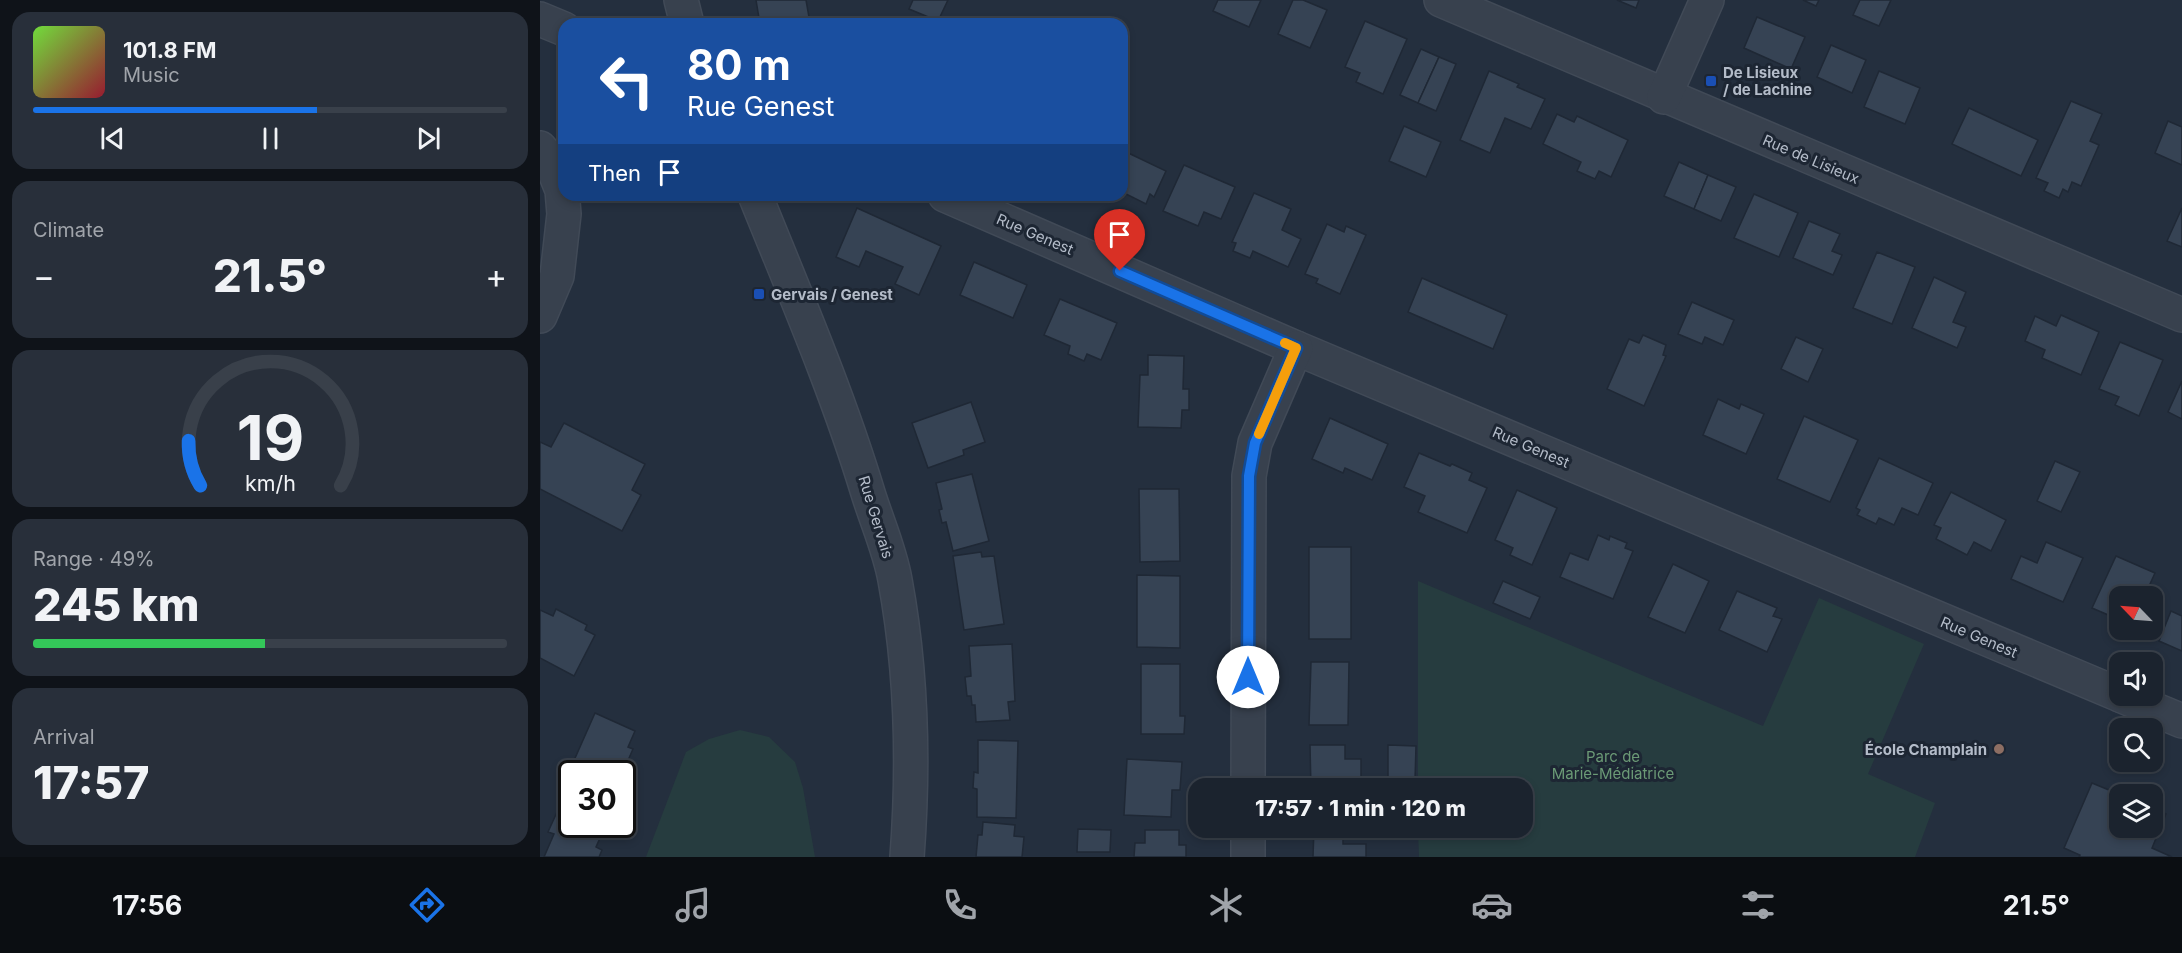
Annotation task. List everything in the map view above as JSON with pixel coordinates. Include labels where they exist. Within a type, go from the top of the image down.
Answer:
[{"type":"street","points":[[681,0],[686,18]]},
{"type":"street","name":"Rue de Lisieux","points":[[1441,0],[1664,97],[2182,315]]},
{"type":"street","points":[[1664,97],[1707,0]]},
{"type":"street","points":[[540,19],[558,26]]},
{"type":"street","points":[[540,148],[550,160],[558,180]]},
{"type":"street","points":[[540,316],[557,276],[564,214],[563,201]]},
{"type":"street","name":"Rue Gervais","points":[[758,201],[810,326],[854,448],[895,578],[909,678],[911,797],[906,857]]},
{"type":"street","name":"Rue Genest","points":[[959,201],[1296,348],[2109,691]]},
{"type":"street","points":[[1248,778],[1249,476],[1255,443],[1296,348]]},
{"type":"street","name":"Rue Genest","points":[[2145,706],[2182,721]]},
{"type":"street","points":[[1248,838],[1248,857]]},
{"type":"green space","name":"Parc de Marie-Médiatrice","points":[[1418,581],[1763,726],[1819,598],[1924,644],[1868,774],[1935,803],[1915,857],[1419,857],[1418,838],[1533,838],[1533,778],[1418,778]]},
{"type":"green space","points":[[740,730],[769,737],[795,762],[803,788],[815,857],[646,857],[686,752],[709,739]]},
{"type":"building","points":[[756,0],[806,0],[809,17],[759,18]]},
{"type":"building","points":[[913,0],[948,0],[939,18],[931,18],[909,9]]},
{"type":"building","points":[[1218,0],[1261,0],[1249,27],[1213,11]]},
{"type":"building","points":[[1293,0],[1303,0],[1327,10],[1310,48],[1278,34]]},
{"type":"building","points":[[1617,0],[1639,0],[1636,8]]},
{"type":"building","points":[[1803,0],[1819,0],[1816,6]]},
{"type":"building","points":[[1860,0],[1891,0],[1879,26],[1853,15]]},
{"type":"building","points":[[1757,17],[1805,37],[1791,69],[1744,48]]},
{"type":"building","points":[[1365,21],[1407,39],[1383,94],[1356,82],[1360,73],[1345,67]]},
{"type":"building","points":[[1831,45],[1866,60],[1852,93],[1817,77]]},
{"type":"building","points":[[1421,49],[1439,57],[1418,103],[1400,95]]},
{"type":"building","points":[[1439,57],[1456,64],[1436,111],[1418,103]]},
{"type":"building","points":[[1489,71],[1545,99],[1531,129],[1505,118],[1490,153],[1460,140]]},
{"type":"building","points":[[1879,71],[1920,88],[1905,124],[1864,107]]},
{"type":"building","points":[[2071,101],[2102,114],[2090,141],[2099,145],[2081,186],[2072,182],[2068,192],[2063,189],[2059,198],[2044,191],[2048,183],[2036,178]]},
{"type":"building","points":[[1969,108],[2038,140],[2021,176],[1952,144]]},
{"type":"building","points":[[1557,114],[1574,122],[1577,116],[1628,140],[1611,177],[1599,171],[1595,179],[1577,171],[1581,162],[1543,144]]},
{"type":"building","points":[[2168,121],[2182,127],[2182,165],[2155,153]]},
{"type":"building","points":[[1404,126],[1441,142],[1426,177],[1389,161]]},
{"type":"building","points":[[1128,153],[1166,171],[1154,197],[1150,194],[1146,204],[1128,195]]},
{"type":"building","points":[[1679,162],[1708,175],[1694,209],[1664,196]]},
{"type":"building","points":[[1184,165],[1235,187],[1221,219],[1204,212],[1198,226],[1163,211]]},
{"type":"building","points":[[1708,175],[1736,187],[1721,221],[1694,209]]},
{"type":"building","points":[[1254,193],[1291,209],[1282,230],[1301,239],[1288,267],[1253,251],[1250,258],[1233,251],[1236,243],[1232,242]]},
{"type":"building","points":[[1754,194],[1798,213],[1779,257],[1734,238]]},
{"type":"building","points":[[857,208],[941,246],[919,295],[895,284],[903,267],[866,251],[859,267],[836,257]]},
{"type":"building","points":[[2182,208],[2182,247],[2167,241]]},
{"type":"building","points":[[1809,221],[1840,234],[1832,251],[1842,255],[1833,275],[1793,258]]},
{"type":"building","points":[[1327,224],[1344,232],[1346,226],[1366,235],[1340,294],[1316,283],[1318,279],[1305,274]]},
{"type":"building","points":[[1877,252],[1915,267],[1892,324],[1853,308]]},
{"type":"building","points":[[974,262],[1027,285],[1013,318],[960,295]]},
{"type":"building","points":[[1934,277],[1966,292],[1953,322],[1966,327],[1957,348],[1912,328]]},
{"type":"building","points":[[1422,278],[1507,315],[1493,349],[1408,312]]},
{"type":"building","points":[[1060,299],[1117,323],[1101,360],[1087,354],[1084,361],[1068,354],[1070,346],[1044,335]]},
{"type":"building","points":[[1692,302],[1734,320],[1723,345],[1705,337],[1702,344],[1678,334]]},
{"type":"building","points":[[2061,315],[2099,332],[2081,375],[2042,358],[2045,350],[2025,341],[2035,316],[2056,326]]},
{"type":"building","points":[[1643,335],[1666,345],[1663,355],[1666,356],[1644,406],[1607,389],[1629,339],[1639,343]]},
{"type":"building","points":[[1796,337],[1823,349],[1808,382],[1781,369]]},
{"type":"building","points":[[2120,342],[2163,360],[2139,416],[2115,405],[2119,397],[2099,389]]},
{"type":"building","points":[[1148,355],[1184,356],[1183,389],[1189,389],[1189,410],[1182,410],[1181,428],[1138,427],[1140,375],[1148,375]]},
{"type":"building","points":[[2182,381],[2182,419],[2168,412]]},
{"type":"building","points":[[1718,399],[1739,409],[1741,404],[1764,414],[1746,454],[1703,435]]},
{"type":"building","points":[[971,402],[985,442],[963,450],[964,455],[928,468],[912,423]]},
{"type":"building","points":[[1804,416],[1858,440],[1830,502],[1777,479]]},
{"type":"building","points":[[1330,418],[1388,444],[1372,480],[1345,468],[1343,473],[1312,459]]},
{"type":"building","points":[[564,423],[645,464],[632,490],[641,495],[622,531],[540,489],[540,442],[551,447]]},
{"type":"building","points":[[1419,453],[1472,473],[1469,480],[1487,488],[1467,533],[1418,512],[1425,496],[1404,487]]},
{"type":"building","points":[[1879,458],[1933,483],[1918,515],[1902,508],[1894,525],[1879,518],[1876,524],[1857,515],[1860,510],[1856,508]]},
{"type":"building","points":[[2055,461],[2080,472],[2061,512],[2037,501]]},
{"type":"building","points":[[972,474],[989,541],[953,551],[946,522],[942,523],[939,510],[942,509],[936,483]]},
{"type":"building","points":[[1139,489],[1179,489],[1180,561],[1140,562]]},
{"type":"building","points":[[1517,490],[1557,508],[1532,565],[1510,555],[1513,548],[1495,540]]},
{"type":"building","points":[[1951,492],[2006,520],[1991,551],[1974,542],[1967,555],[1936,539],[1941,528],[1934,525]]},
{"type":"building","points":[[1598,535],[1609,540],[1610,536],[1627,543],[1625,548],[1633,551],[1613,599],[1560,577],[1570,553],[1588,560]]},
{"type":"building","points":[[2046,542],[2083,558],[2063,602],[2011,579],[2021,556],[2037,563]]},
{"type":"building","points":[[1309,547],[1351,547],[1351,639],[1309,639]]},
{"type":"building","points":[[981,552],[982,557],[994,556],[1004,624],[964,630],[953,556]]},
{"type":"building","points":[[2116,556],[2155,573],[2149,586],[2109,586],[2109,615],[2092,608]]},
{"type":"building","points":[[1673,564],[1709,581],[1685,633],[1648,617]]},
{"type":"building","points":[[1137,575],[1180,576],[1180,648],[1137,647]]},
{"type":"building","points":[[1503,581],[1540,597],[1530,619],[1493,603]]},
{"type":"building","points":[[1737,591],[1777,608],[1773,616],[1782,619],[1767,652],[1719,630]]},
{"type":"building","points":[[556,609],[587,625],[585,630],[595,635],[574,676],[540,658],[540,610],[553,616]]},
{"type":"building","points":[[2171,611],[2182,616],[2182,651],[2159,641],[2163,640],[2163,631]]},
{"type":"building","points":[[1012,644],[1015,701],[1008,702],[1010,720],[976,722],[975,705],[972,705],[971,696],[967,696],[965,677],[971,676],[969,646]]},
{"type":"building","points":[[1311,662],[1349,662],[1348,725],[1309,725]]},
{"type":"building","points":[[1141,664],[1180,664],[1180,716],[1185,716],[1184,734],[1141,734]]},
{"type":"building","points":[[595,713],[635,731],[628,747],[633,749],[628,760],[574,760]]},
{"type":"building","points":[[978,740],[1018,741],[1016,818],[977,817],[977,789],[973,788],[974,772],[978,773]]},
{"type":"building","points":[[1310,745],[1345,745],[1345,759],[1361,759],[1361,777],[1372,778],[1311,778]]},
{"type":"building","points":[[1388,745],[1416,746],[1415,778],[1388,778]]},
{"type":"building","points":[[1127,759],[1182,762],[1180,790],[1172,790],[1171,817],[1124,815]]},
{"type":"building","points":[[2092,783],[2109,790],[2109,838],[2156,838],[2152,848],[2172,857],[2079,857],[2080,855],[2064,848]]},
{"type":"building","points":[[558,810],[558,838],[600,838],[596,847],[602,850],[599,857],[544,857],[554,834],[548,832]]},
{"type":"building","points":[[983,822],[1015,825],[1014,836],[1024,837],[1022,857],[976,857],[978,835],[982,835]]},
{"type":"building","points":[[1078,829],[1111,830],[1110,852],[1077,852]]},
{"type":"building","points":[[1145,830],[1179,830],[1179,845],[1186,845],[1186,857],[1134,857],[1135,843],[1145,843]]},
{"type":"building","points":[[1314,838],[1343,838],[1343,844],[1366,844],[1366,857],[1313,857]]},
{"type":"slow traffic","points":[[1259,434],[1296,348],[1285,343]]},
{"type":"place","name":"De Lisieux / de Lachine","points":[[1711,81]]},
{"type":"place","name":"Gervais / Genest","points":[[759,294]]},
{"type":"place","name":"École Champlain","points":[[1999,749]]},
{"type":"route","points":[[1120,271],[1296,348],[1255,443],[1249,476],[1248,677]]}]
